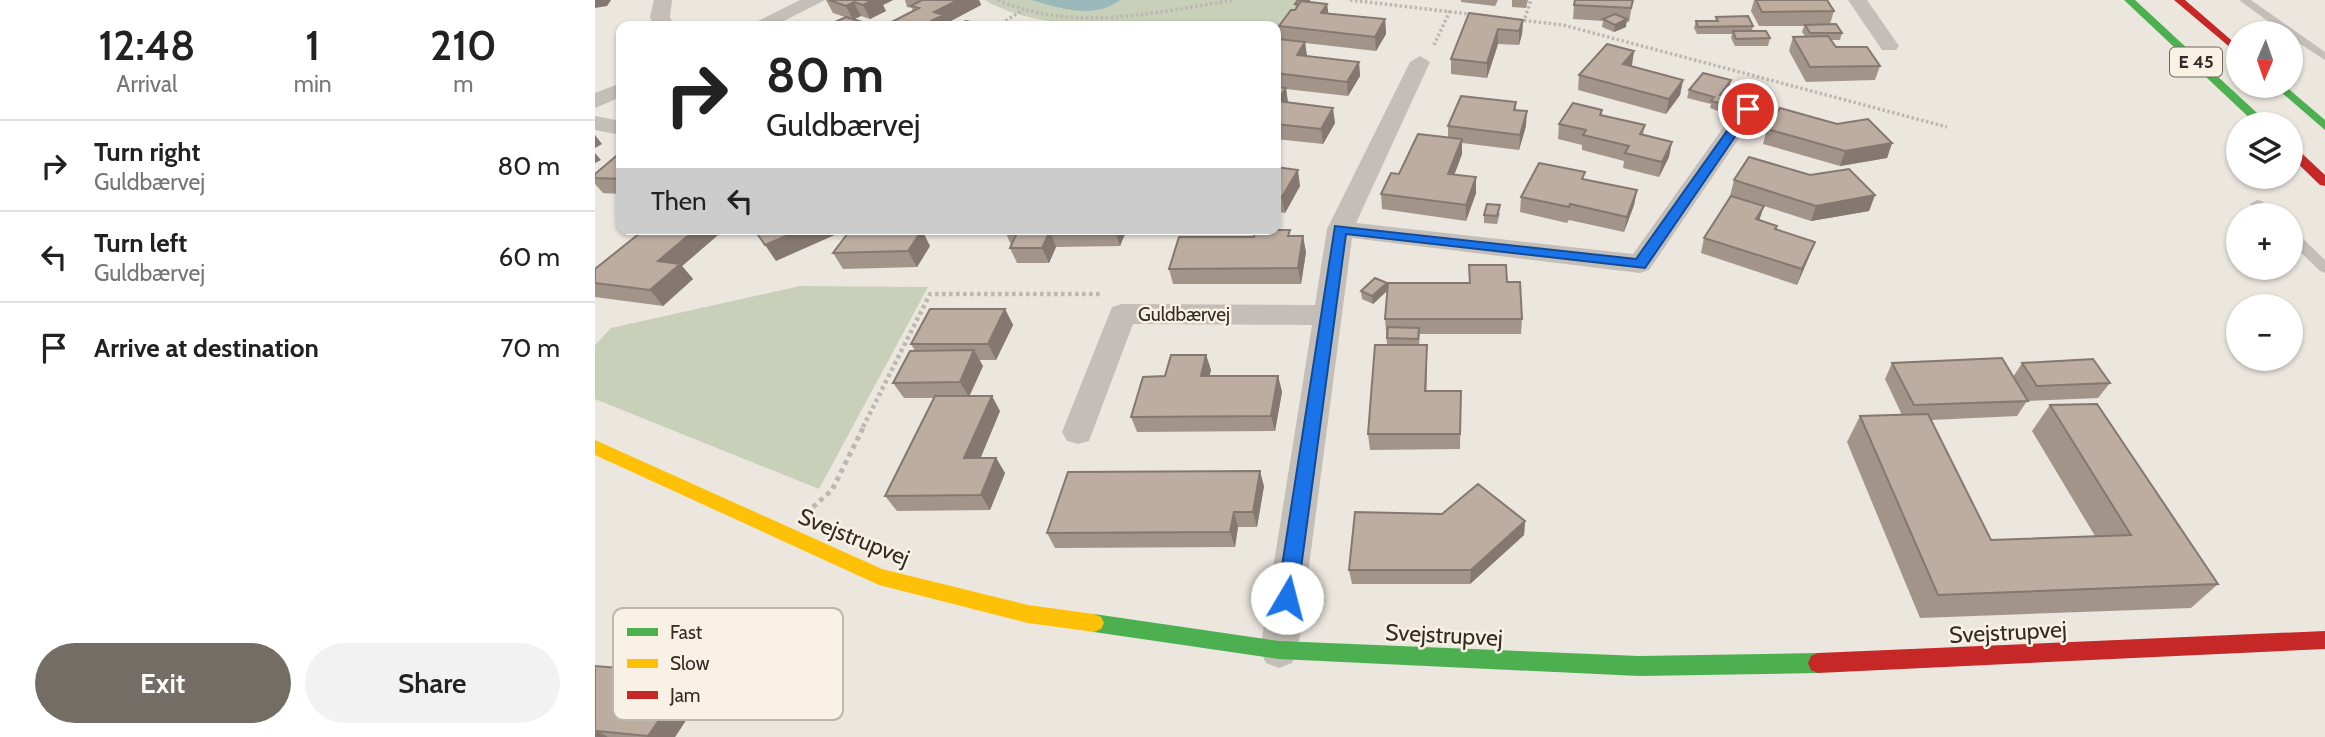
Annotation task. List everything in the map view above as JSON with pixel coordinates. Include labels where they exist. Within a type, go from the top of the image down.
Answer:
[{"type":"main road","name":"E 45","points":[[2129,0],[2250,112]]},
{"type":"main road","name":"E 45","points":[[2179,0],[2226,41]]},
{"type":"main road","points":[[2293,98],[2325,126]]},
{"type":"main road","points":[[2303,161],[2325,181]]},
{"type":"main road","name":"Svejstrupvej","points":[[595,447],[879,577],[1015,610],[1279,650],[1665,666],[1807,664],[2325,640]]},
{"type":"street","points":[[662,21],[663,0]]},
{"type":"street","points":[[777,21],[816,0]]},
{"type":"street","points":[[1857,0],[1889,46]]},
{"type":"street","points":[[1279,650],[1340,229],[1420,62]]},
{"type":"street","points":[[595,101],[616,91]]},
{"type":"street","points":[[1340,229],[1640,264],[1748,109]]},
{"type":"street","points":[[595,124],[616,127]]},
{"type":"street","name":"Guldbærvej","points":[[1078,432],[1122,314],[1329,315]]},
{"type":"lane","points":[[2244,0],[2325,57]]},
{"type":"lane","points":[[2303,247],[2325,268]]},
{"type":"path","points":[[998,0],[1023,10],[1085,20],[1235,0]]},
{"type":"path","points":[[1350,0],[1525,18],[1563,25],[1947,127]]},
{"type":"path","points":[[1525,18],[1531,0]]},
{"type":"path","points":[[1005,21],[1023,10]]},
{"type":"path","points":[[1420,62],[1428,60],[1450,11]]},
{"type":"path","points":[[785,534],[832,490],[930,294],[1109,294],[1122,314]]},
{"type":"green space","points":[[985,0],[1303,0],[1281,35],[1281,21],[1047,21],[1013,13]]},
{"type":"green space","points":[[800,286],[928,287],[819,489],[595,399],[595,345],[611,328]]},
{"type":"water","points":[[1031,0],[1120,0],[1099,10],[1088,11],[1065,9]]},
{"type":"building","points":[[829,0],[872,0],[863,5],[854,2],[846,6]]},
{"type":"building","points":[[922,0],[958,0],[934,12],[943,15],[932,21],[894,21],[919,8],[911,6]]},
{"type":"building","points":[[1575,0],[1633,0],[1631,8],[1574,5]]},
{"type":"building","points":[[1756,0],[1827,0],[1834,11],[1762,12]]},
{"type":"building","points":[[1301,1],[1327,4],[1321,13],[1385,19],[1375,37],[1281,26],[1291,10],[1295,10]]},
{"type":"building","points":[[1469,13],[1523,20],[1519,31],[1498,29],[1487,63],[1451,59]]},
{"type":"building","points":[[1615,14],[1627,19],[1615,25],[1603,19]]},
{"type":"building","points":[[1748,16],[1753,26],[1698,27],[1696,21],[1718,21],[1716,17]]},
{"type":"building","points":[[846,17],[859,21],[837,21]]},
{"type":"building","points":[[1836,24],[1842,33],[1810,33],[1805,25]]},
{"type":"building","points":[[1733,31],[1766,31],[1770,38],[1736,39]]},
{"type":"building","points":[[1828,36],[1836,47],[1867,47],[1880,66],[1810,67],[1793,37]]},
{"type":"building","points":[[1281,39],[1305,42],[1297,55],[1359,62],[1347,82],[1281,74]]},
{"type":"building","points":[[1607,44],[1634,51],[1623,64],[1683,80],[1669,99],[1579,75]]},
{"type":"building","points":[[1703,73],[1731,80],[1720,95],[1728,98],[1723,104],[1711,101],[1714,97],[1689,90]]},
{"type":"building","points":[[1461,96],[1516,102],[1514,110],[1527,111],[1520,135],[1448,126]]},
{"type":"building","points":[[1281,102],[1333,108],[1321,129],[1281,125]]},
{"type":"building","points":[[1573,103],[1602,110],[1600,115],[1645,125],[1640,134],[1672,142],[1662,162],[1625,153],[1629,146],[1583,135],[1586,130],[1559,124]]},
{"type":"building","points":[[1780,108],[1837,124],[1868,119],[1892,143],[1845,151],[1767,129]]},
{"type":"building","points":[[1418,134],[1462,139],[1448,174],[1476,177],[1466,205],[1381,194],[1391,173],[1399,174]]},
{"type":"building","points":[[616,156],[616,179],[595,178],[595,174]]},
{"type":"building","points":[[1749,157],[1810,175],[1849,169],[1875,195],[1816,206],[1734,180]]},
{"type":"building","points":[[1539,163],[1585,172],[1582,179],[1637,190],[1627,217],[1570,204],[1569,207],[1521,197]]},
{"type":"building","points":[[1281,168],[1298,170],[1282,197]]},
{"type":"building","points":[[1731,196],[1764,206],[1756,219],[1777,226],[1775,229],[1815,242],[1802,269],[1704,238]]},
{"type":"building","points":[[1487,204],[1500,205],[1497,216],[1484,215]]},
{"type":"building","points":[[1281,230],[1290,230],[1288,236],[1303,236],[1298,268],[1169,269],[1179,237],[1281,235]]},
{"type":"building","points":[[638,235],[689,235],[658,261],[680,264],[650,290],[595,283],[595,269]]},
{"type":"building","points":[[758,235],[789,235],[765,245]]},
{"type":"building","points":[[846,235],[919,235],[908,251],[833,253]]},
{"type":"building","points":[[1016,235],[1048,235],[1042,248],[1010,248]]},
{"type":"building","points":[[1469,265],[1506,265],[1507,282],[1520,282],[1522,319],[1385,319],[1388,283],[1470,283]]},
{"type":"building","points":[[1375,278],[1387,283],[1372,296],[1361,291]]},
{"type":"building","points":[[930,309],[1005,309],[988,344],[911,344]]},
{"type":"building","points":[[1388,327],[1419,328],[1418,339],[1387,338]]},
{"type":"building","points":[[1375,345],[1427,345],[1425,391],[1461,391],[1460,434],[1368,434]]},
{"type":"building","points":[[974,350],[960,382],[893,383],[910,351]]},
{"type":"building","points":[[1171,355],[1206,355],[1201,376],[1278,376],[1271,416],[1131,417],[1143,377],[1165,376]]},
{"type":"building","points":[[2002,358],[2028,401],[1914,405],[1892,363]]},
{"type":"building","points":[[2093,359],[2110,383],[2037,386],[2022,363]]},
{"type":"building","points":[[935,396],[992,396],[964,458],[996,458],[981,495],[885,496]]},
{"type":"building","points":[[2097,404],[2218,584],[1938,595],[1860,416],[1928,414],[1991,540],[2131,535],[2050,405]]},
{"type":"building","points":[[1260,471],[1253,512],[1234,512],[1230,532],[1047,533],[1068,472]]},
{"type":"building","points":[[1478,484],[1525,521],[1471,570],[1349,570],[1355,512],[1442,514]]},
{"type":"building","points":[[595,666],[613,668],[613,720],[659,720],[648,736],[597,731],[595,734]]},
{"type":"traffic: fast","points":[[2129,0],[2250,112]]},
{"type":"traffic: fast","points":[[2293,98],[2325,126]]},
{"type":"traffic: fast","points":[[1094,623],[1279,650],[1639,666],[1818,663]]},
{"type":"traffic: slow","points":[[595,447],[879,577],[1028,614],[1094,623]]},
{"type":"traffic: jam","points":[[2179,0],[2226,41]]},
{"type":"traffic: jam","points":[[2303,161],[2325,182]]},
{"type":"traffic: jam","points":[[1818,663],[2325,640]]},
{"type":"route","points":[[1287,598],[1340,229],[1640,264],[1748,109]]}]
